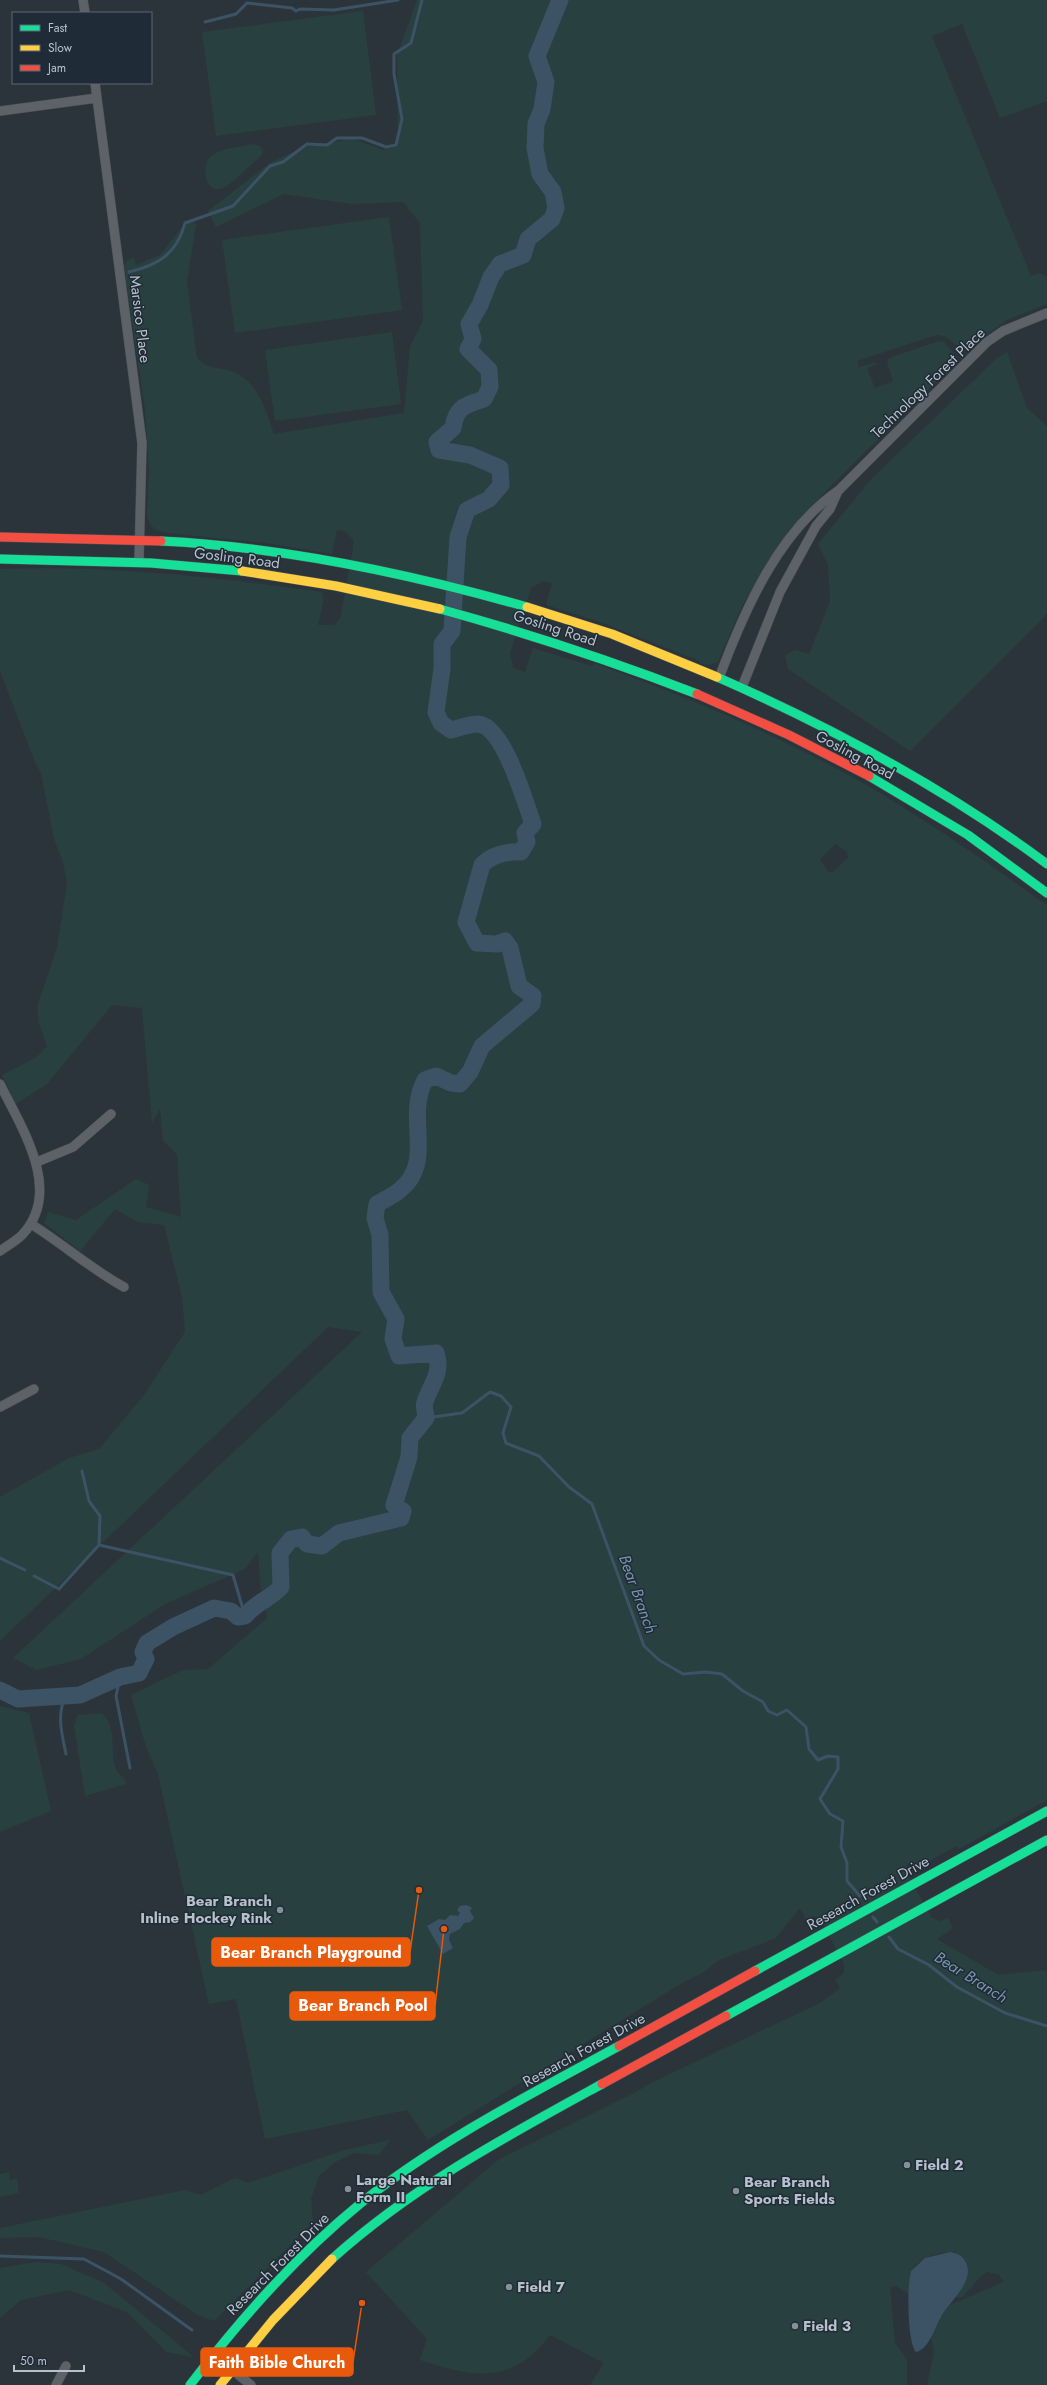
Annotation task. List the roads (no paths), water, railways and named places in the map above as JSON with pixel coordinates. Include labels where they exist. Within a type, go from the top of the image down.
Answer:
[{"type":"main road","name":"Gosling Road","points":[[0,537],[140,539],[243,547],[332,562],[439,584],[543,612],[612,634],[742,687],[876,754],[970,809],[1047,864]]},
{"type":"main road","name":"Gosling Road","points":[[0,559],[139,560],[241,571],[328,586],[433,607],[536,636],[663,680],[768,726],[865,775],[957,828],[1047,893]]},
{"type":"main road","name":"Research Forest Drive","points":[[190,2385],[213,2354],[273,2286],[314,2244],[389,2182],[420,2161],[463,2133],[1047,1811]]},
{"type":"main road","points":[[220,2385],[289,2302],[330,2260],[369,2227],[438,2176],[509,2134],[830,1957],[1047,1840]]},
{"type":"street","points":[[83,0],[85,12]]},
{"type":"street","name":"Marsico Place","points":[[94,84],[142,443],[139,560]]},
{"type":"street","points":[[0,111],[97,98]]},
{"type":"street","name":"Technology Forest Place","points":[[719,678],[737,630],[764,576],[804,520],[822,501],[839,490],[987,342],[1003,331],[1047,313]]},
{"type":"street","name":"Technology Forest Place","points":[[742,687],[780,592],[816,526],[830,509],[839,490]]},
{"type":"street","points":[[0,1084],[37,1162],[40,1178],[39,1196],[31,1224],[22,1235],[0,1251]]},
{"type":"street","points":[[37,1162],[73,1147],[111,1114]]},
{"type":"street","points":[[31,1224],[57,1240],[98,1273],[124,1287]]},
{"type":"street","points":[[0,1407],[34,1389]]},
{"type":"street","points":[[213,2354],[251,2385]]},
{"type":"street","points":[[56,2385],[66,2366]]},
{"type":"water","points":[[467,1905],[472,1908],[470,1911],[474,1918],[470,1922],[464,1923],[460,1929],[450,1934],[449,1940],[453,1948],[443,1954],[427,1926],[439,1919],[445,1920],[450,1915],[458,1916],[460,1913],[457,1910],[460,1906]]},
{"type":"water","points":[[950,2252],[959,2255],[965,2261],[968,2268],[965,2283],[941,2317],[928,2343],[916,2352],[913,2346],[909,2325],[909,2288],[911,2271],[925,2258]]},
{"type":"waterway","points":[[205,22],[236,14],[247,3],[292,8],[296,11],[300,9],[334,10],[398,0]]},
{"type":"waterway","points":[[129,272],[157,262],[177,243],[185,223],[233,206],[270,166],[283,162],[307,144],[327,145],[337,138],[362,138],[386,147],[396,145],[402,119],[394,74],[394,54],[411,43],[422,0]]},
{"type":"waterway","points":[[0,1690],[18,1699],[80,1695],[120,1677],[139,1673],[146,1659],[143,1652],[147,1643],[173,1627],[214,1608],[231,1611],[238,1617],[245,1616],[253,1608],[277,1591],[281,1587],[280,1553],[291,1539],[302,1537],[307,1544],[322,1546],[339,1533],[401,1518],[403,1511],[394,1505],[409,1457],[410,1438],[426,1418],[424,1404],[437,1373],[438,1360],[436,1353],[399,1356],[393,1339],[396,1319],[381,1292],[380,1235],[375,1218],[377,1204],[401,1189],[411,1178],[416,1165],[418,1152],[418,1109],[420,1094],[425,1080],[436,1076],[451,1083],[460,1084],[470,1072],[482,1046],[532,1004],[533,996],[519,986],[510,948],[505,941],[497,944],[477,943],[466,922],[482,865],[500,854],[521,852],[527,842],[525,833],[533,824],[525,799],[505,751],[488,728],[478,724],[451,730],[441,723],[436,712],[442,669],[442,644],[452,631],[458,537],[467,510],[489,499],[501,485],[500,468],[470,455],[439,450],[437,442],[453,428],[454,421],[459,411],[467,405],[484,399],[490,387],[489,370],[468,349],[473,339],[469,324],[480,305],[491,277],[500,264],[523,255],[528,239],[552,219],[556,208],[553,192],[540,174],[535,148],[536,124],[542,109],[546,82],[537,56],[560,0]]},
{"type":"waterway","name":"Bear Branch","points":[[426,1418],[462,1413],[490,1392],[501,1396],[511,1407],[503,1433],[506,1443],[539,1456],[569,1487],[592,1504],[644,1646],[659,1660],[683,1674],[706,1672],[722,1674],[743,1691],[763,1702],[768,1711],[777,1715],[787,1710],[806,1727],[809,1749],[818,1760],[828,1756],[838,1757],[838,1769],[820,1799],[830,1814],[843,1821],[841,1847],[847,1863],[847,1881],[860,1896]]},
{"type":"waterway","points":[[82,1471],[89,1501],[100,1516],[99,1545]]},
{"type":"waterway","points":[[34,1576],[59,1589],[99,1545],[233,1575],[245,1616]]},
{"type":"waterway","points":[[0,1558],[25,1570]]},
{"type":"waterway","points":[[120,1677],[116,1696],[130,1768]]},
{"type":"waterway","points":[[66,1695],[61,1710],[61,1724],[66,1754]]},
{"type":"waterway","name":"Bear Branch","points":[[873,1917],[877,1922]]},
{"type":"waterway","name":"Bear Branch","points":[[889,1937],[898,1949],[929,1965],[957,1987],[1005,2013],[1047,2026]]},
{"type":"waterway","points":[[0,2256],[84,2259],[121,2279],[192,2330]]},
{"type":"place","name":"Bear Branch Playground","points":[[419,1890]]},
{"type":"place","name":"Bear Branch Inline Hockey Rink","points":[[280,1910]]},
{"type":"place","name":"Bear Branch Pool","points":[[444,1929]]},
{"type":"place","name":"Field 2","points":[[907,2165]]},
{"type":"place","name":"Large Natural Form II","points":[[348,2189]]},
{"type":"place","name":"Bear Branch Sports Fields","points":[[736,2191]]},
{"type":"place","name":"Field 7","points":[[509,2287]]},
{"type":"place","name":"Faith Bible Church","points":[[362,2303]]},
{"type":"place","name":"Field 3","points":[[795,2326]]}]
